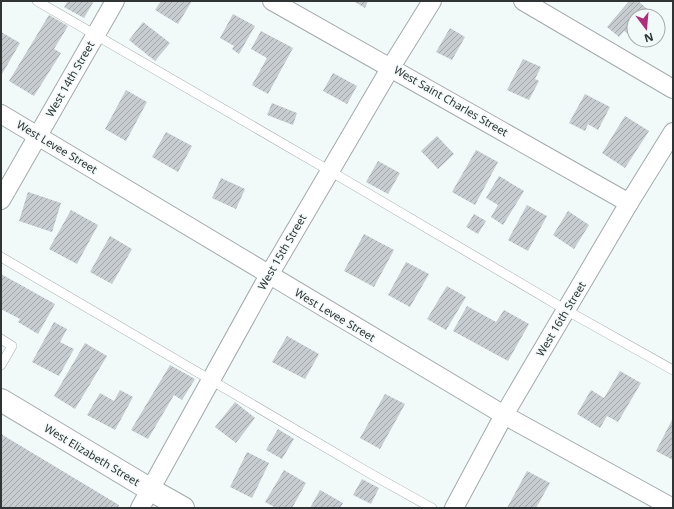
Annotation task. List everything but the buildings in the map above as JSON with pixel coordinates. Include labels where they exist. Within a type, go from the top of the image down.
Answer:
[{"type":"street","name":"West 14th Street","points":[[1,200],[115,1]]},
{"type":"street","name":"West Saint Charles Street","points":[[272,1],[629,203]]},
{"type":"street","name":"West 15th Street","points":[[145,499],[269,275],[391,67],[432,1]]},
{"type":"street","points":[[523,1],[673,89]]},
{"type":"street","name":"West Levee Street","points":[[1,114],[504,415],[673,508]]},
{"type":"street","name":"West 16th Street","points":[[454,508],[504,415],[629,203],[673,132]]},
{"type":"street","name":"West Elizabeth Street","points":[[1,400],[145,499],[183,508]]},
{"type":"lane","points":[[37,1],[566,310],[673,370]]},
{"type":"lane","points":[[1,257],[212,379],[364,470],[432,508]]},
{"type":"lane","points":[[1,339],[12,346],[1,365]]}]
